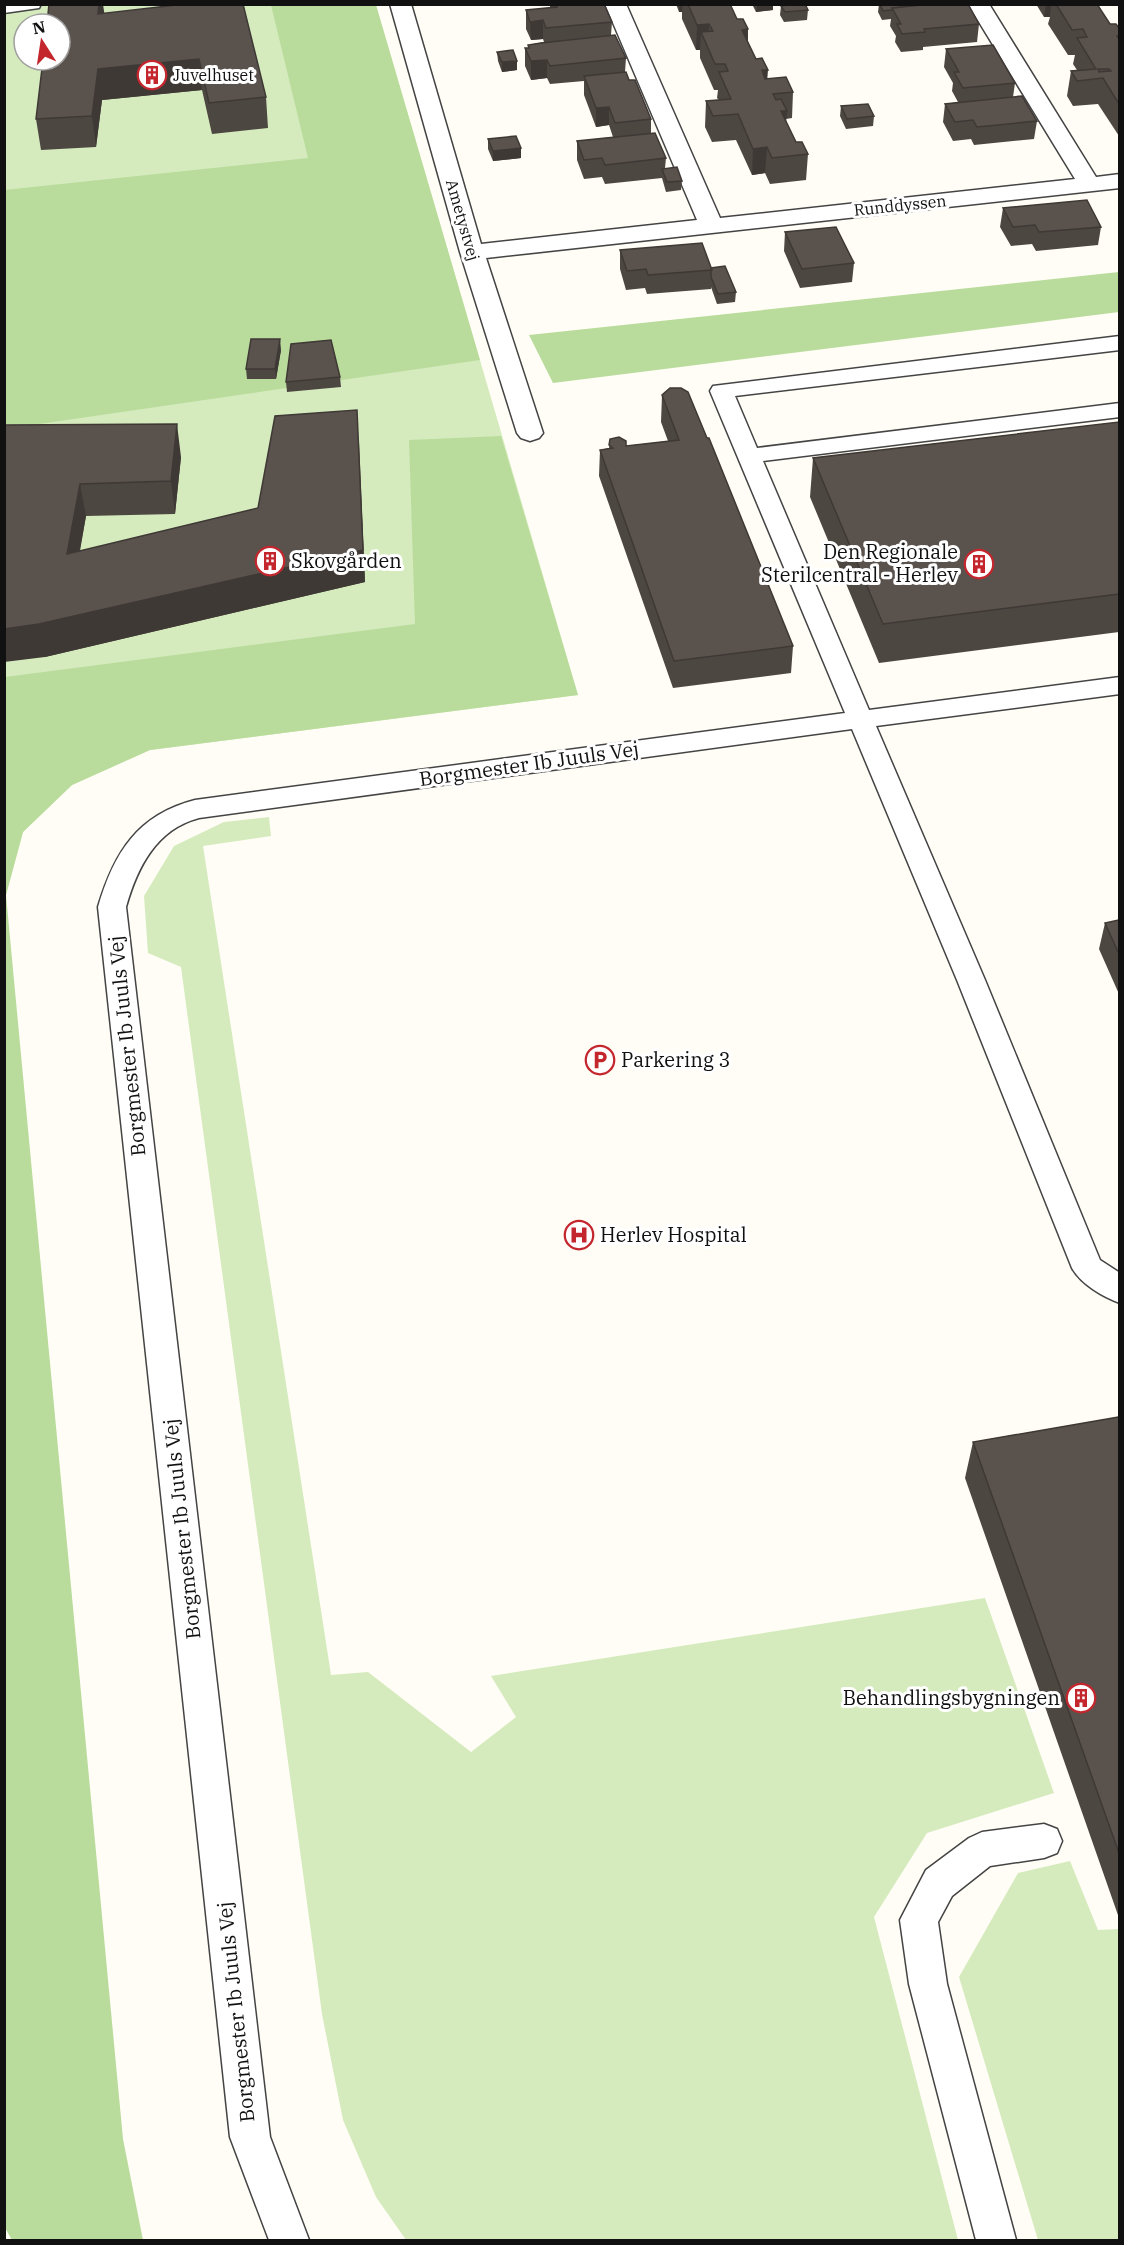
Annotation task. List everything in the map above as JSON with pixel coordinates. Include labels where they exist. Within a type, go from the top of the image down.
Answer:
[{"type":"street","name":"Ametystvej","points":[[400,4],[472,252],[530,433]]},
{"type":"street","points":[[615,4],[711,225]]},
{"type":"street","points":[[978,4],[1089,184]]},
{"type":"street","name":"Runddyssen","points":[[472,252],[1119,181]]},
{"type":"lane","points":[[4,8],[32,4]]},
{"type":"lane","points":[[1119,343],[721,391],[862,720],[1088,1268],[1119,1290]]},
{"type":"lane","points":[[750,456],[1119,410]]},
{"type":"lane","name":"Borgmester Ib Juuls Vej","points":[[289,2241],[250,2137],[112,907],[121,873],[136,848],[159,828],[186,812],[223,804],[1119,685]]},
{"type":"lane","points":[[996,2241],[928,1984],[919,1920],[939,1883],[982,1850],[1044,1841]]},
{"type":"green space","points":[[5,5],[376,5],[578,695],[150,750],[72,785],[23,832],[6,895],[5,1592]]},
{"type":"green space","points":[[271,5],[376,5],[480,360],[5,429],[4,190],[308,158]]},
{"type":"green space","points":[[1119,272],[1119,312],[553,383],[529,335]]},
{"type":"green space","points":[[501,436],[578,695],[150,750],[72,785],[23,832],[6,895],[123,2139],[143,2240],[12,2240],[4,2226],[5,677],[415,624],[409,440]]},
{"type":"green space","points":[[269,817],[271,836],[203,846],[331,1675],[368,1672],[471,1752],[516,1717],[491,1676],[985,1598],[1054,1793],[927,1833],[874,1917],[958,2240],[406,2240],[376,2197],[343,2120],[322,2014],[181,967],[148,953],[144,896],[174,846],[224,822]]},
{"type":"green space","points":[[1070,1861],[1098,1930],[1119,1929],[1119,2240],[1038,2240],[959,1977],[1018,1873]]},
{"type":"building","points":[[49,4],[99,4],[98,14],[185,4],[243,4],[266,97],[209,103],[199,59],[98,69],[92,116],[36,119],[42,72],[72,72],[72,12],[48,12]]},
{"type":"building","points":[[556,4],[604,4],[612,22],[546,28],[543,20],[530,22],[526,10],[557,7]]},
{"type":"building","points":[[688,4],[730,4],[737,19],[743,19],[748,29],[742,30],[756,59],[762,58],[768,70],[762,70],[765,79],[786,77],[793,92],[773,94],[776,100],[781,99],[787,111],[781,111],[796,142],[802,142],[808,154],[772,158],[767,147],[753,149],[738,114],[713,116],[706,101],[731,99],[719,72],[728,71],[725,64],[715,64],[701,32],[713,31],[709,24],[697,25]]},
{"type":"building","points":[[805,4],[808,10],[785,12],[781,6]]},
{"type":"building","points":[[880,4],[902,4],[903,7],[883,11]]},
{"type":"building","points":[[932,4],[968,4],[979,24],[924,29],[925,32],[902,34],[897,24],[901,24],[892,8]]},
{"type":"building","points":[[1056,4],[1097,4],[1110,24],[1116,24],[1119,28],[1117,36],[1119,39],[1119,104],[1103,78],[1077,81],[1071,71],[1096,69],[1077,38],[1087,37],[1083,29],[1072,30]],"holes":[[[1098,69],[1111,71],[1099,72]]]},
{"type":"building","points":[[615,35],[626,58],[550,66],[547,60],[531,61],[525,48],[529,48],[528,45],[541,43]]},
{"type":"building","points":[[993,45],[1015,83],[963,88],[954,72],[959,72],[946,49]]},
{"type":"building","points":[[513,50],[517,61],[502,62],[497,52]]},
{"type":"building","points":[[626,72],[629,80],[635,80],[651,119],[615,123],[609,107],[596,108],[584,76]]},
{"type":"building","points":[[1022,96],[1037,121],[977,127],[973,120],[955,122],[945,104]]},
{"type":"building","points":[[868,104],[874,116],[847,119],[841,106]]},
{"type":"building","points":[[655,133],[666,158],[605,165],[602,158],[584,160],[577,141]]},
{"type":"building","points":[[516,136],[521,148],[493,151],[488,139]]},
{"type":"building","points":[[677,167],[682,181],[667,182],[662,169]]},
{"type":"building","points":[[1087,200],[1101,227],[1039,232],[1035,225],[1013,227],[1003,208]]},
{"type":"building","points":[[836,227],[854,263],[802,269],[785,232]]},
{"type":"building","points":[[702,243],[712,270],[648,275],[646,269],[627,271],[620,250]]},
{"type":"building","points":[[725,266],[736,292],[718,294],[711,277],[711,268]]},
{"type":"building","points":[[251,339],[280,339],[275,369],[246,369]]},
{"type":"building","points":[[331,340],[340,377],[286,382],[291,344]]},
{"type":"building","points":[[670,388],[681,388],[688,392],[707,438],[709,438],[793,646],[674,661],[600,450],[613,448],[609,445],[610,439],[619,437],[626,441],[626,446],[679,440],[662,395]]},
{"type":"building","name":"Skovgården","points":[[357,410],[363,550],[39,624],[4,629],[4,425],[177,424],[171,481],[80,484],[67,554],[258,508],[275,416]]},
{"type":"building","name":"Den Regionale Sterilcentral - Herlev","points":[[1119,422],[1119,594],[883,624],[813,458]]},
{"type":"building","points":[[1119,920],[1119,954],[1105,923]]},
{"type":"building","name":"Behandlingsbygningen","points":[[1119,1417],[1119,1853],[973,1442]]},
{"type":"place","name":"Juvelhuset","points":[[152,75]]},
{"type":"place","name":"Skovgården","points":[[270,561]]},
{"type":"place","name":"Den Regionale Sterilcentral - Herlev","points":[[979,564]]},
{"type":"place","name":"Parkering 3","points":[[600,1060]]},
{"type":"place","name":"Herlev Hospital","points":[[579,1235]]},
{"type":"place","name":"Behandlingsbygningen","points":[[1081,1698]]}]
